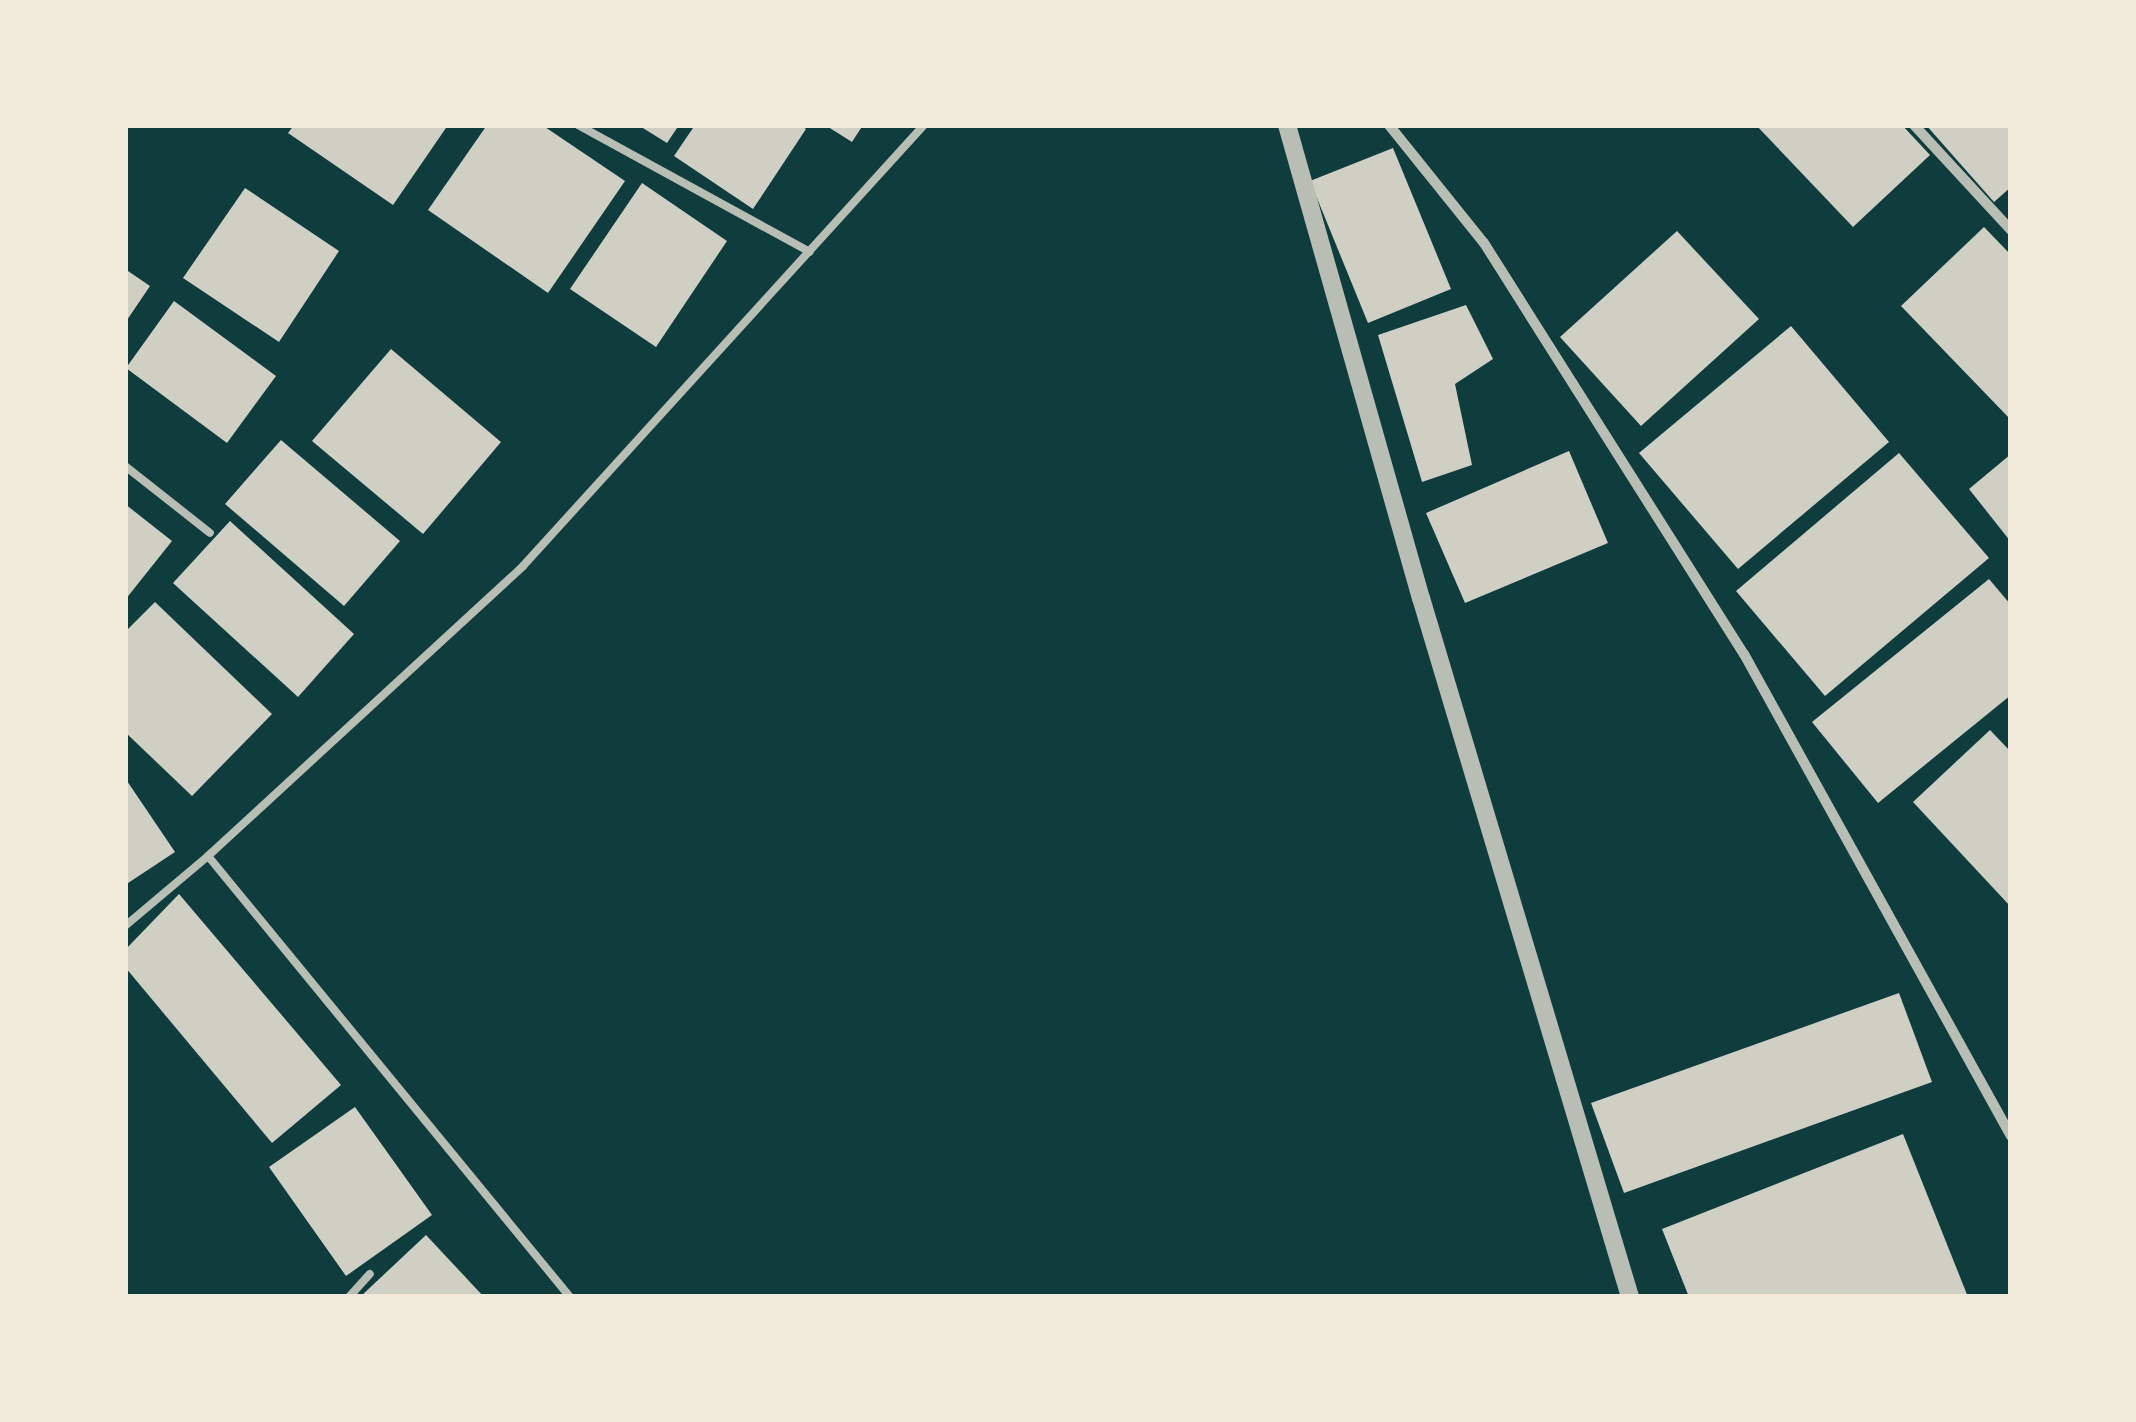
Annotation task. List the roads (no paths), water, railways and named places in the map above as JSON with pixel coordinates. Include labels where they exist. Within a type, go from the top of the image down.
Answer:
[{"type":"street","points":[[1287,125],[1421,598],[1630,1297]]},
{"type":"street","points":[[1389,125],[1484,243],[1744,654],[2011,1136]]},
{"type":"street","points":[[1914,125],[2011,230]]},
{"type":"lane","points":[[578,125],[810,252]]},
{"type":"lane","points":[[125,926],[208,856],[523,566],[924,125]]},
{"type":"lane","points":[[125,466],[210,534]]},
{"type":"lane","points":[[208,856],[570,1297]]},
{"type":"lane","points":[[349,1297],[370,1274]]}]
